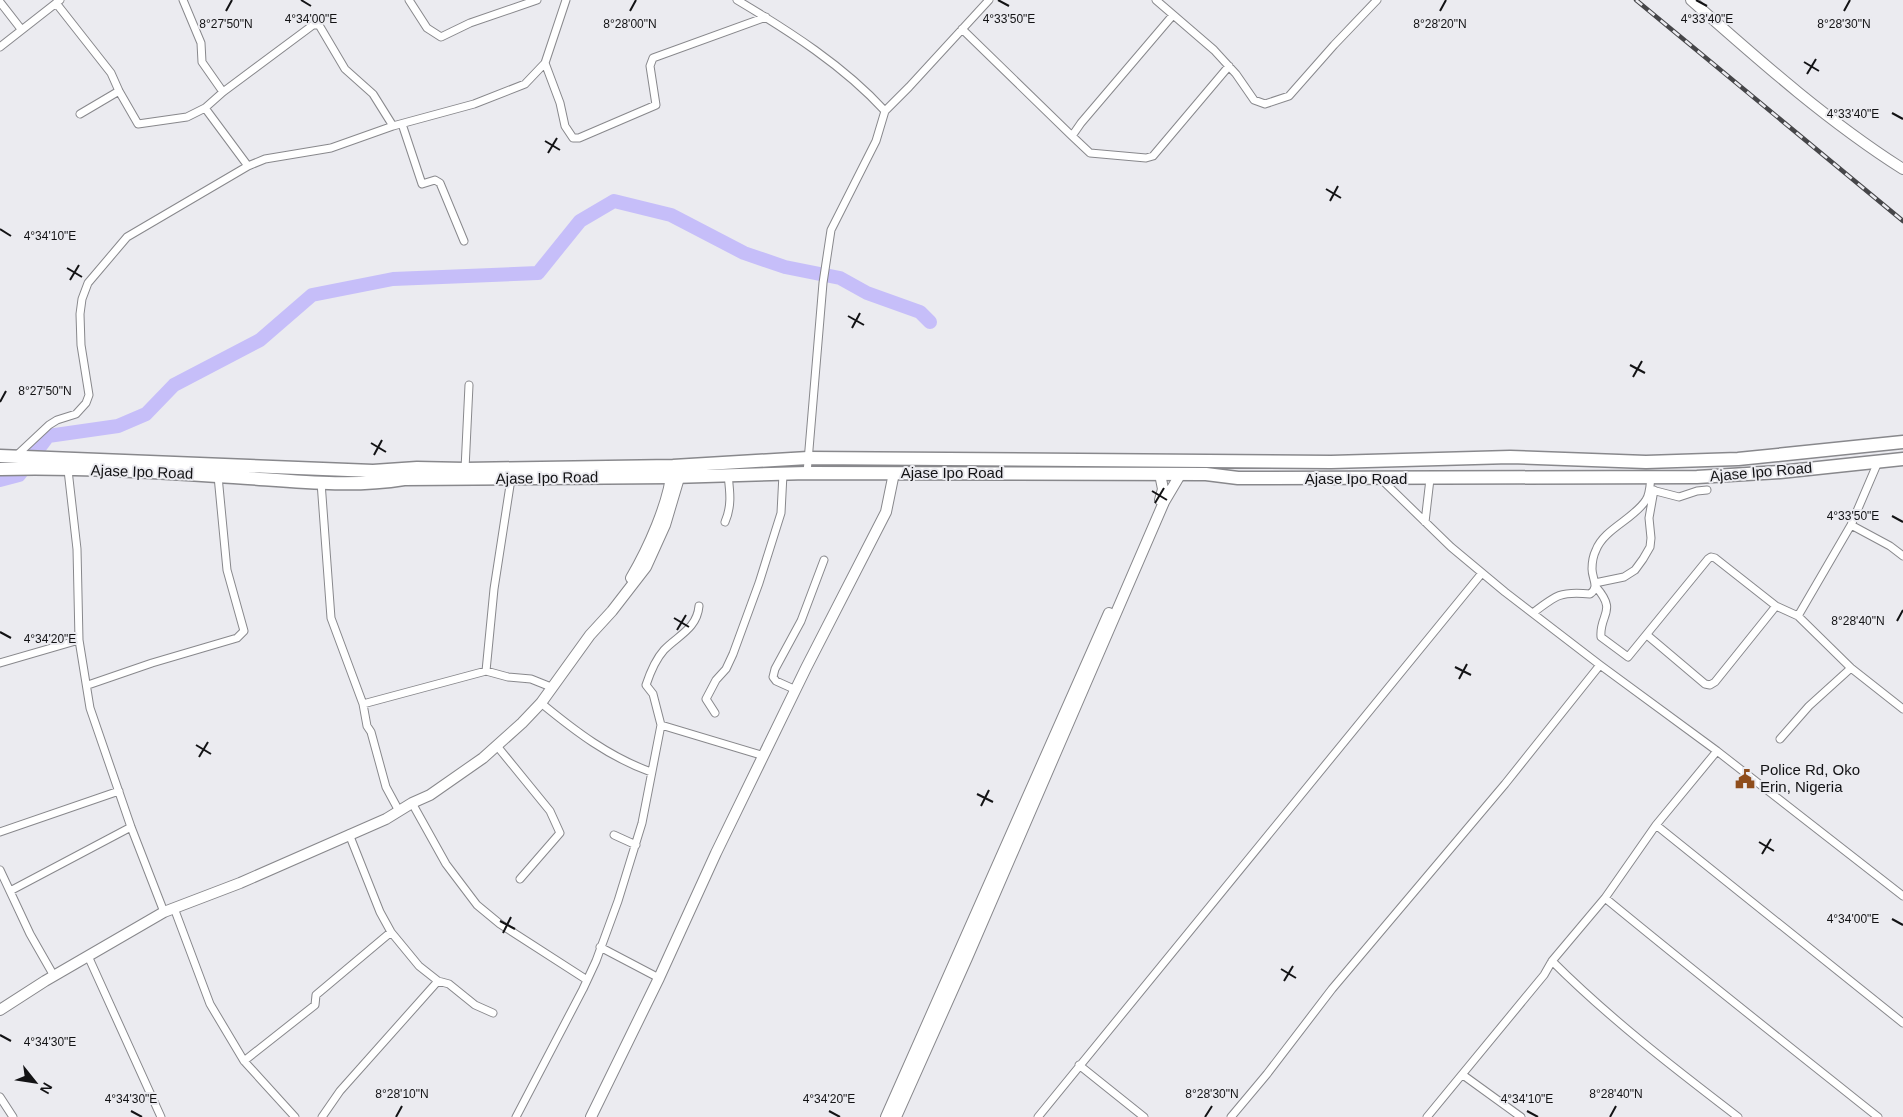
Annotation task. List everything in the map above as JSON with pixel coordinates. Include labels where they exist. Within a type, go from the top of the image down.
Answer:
[{"type":"highway","name":"Ajase Ipo Road","points":[[6,469],[381,483],[404,479],[511,479],[677,471],[808,458],[1331,462],[1510,457],[1646,462],[1750,458],[1903,442]]},
{"type":"highway","name":"Ajase Ipo Road","points":[[0,456],[49,456],[373,471],[418,468],[465,468],[677,471],[728,475],[807,473],[1206,474],[1238,478],[1430,478],[1652,486],[1903,459]]},
{"type":"highway","points":[[1750,458],[1752,475]]},
{"type":"highway","points":[[255,478],[256,465]]},
{"type":"street","points":[[183,0],[202,43],[202,62],[223,92]]},
{"type":"street","points":[[409,0],[428,28],[441,37],[470,23],[537,0]]},
{"type":"street","points":[[23,456],[49,425],[57,420],[76,414],[86,403],[89,394],[81,345],[80,314],[82,299],[88,283],[127,237],[248,166],[265,160],[331,148],[392,126],[474,104],[525,84],[537,74],[545,63],[566,0]]},
{"type":"street","points":[[737,0],[766,17],[829,61],[868,93],[885,111]]},
{"type":"street","points":[[807,473],[823,282],[831,230],[876,141],[885,111],[909,88],[989,0]]},
{"type":"street","points":[[1156,0],[1214,50],[1229,66],[1254,100],[1265,104],[1288,96],[1377,0]]},
{"type":"street","points":[[1691,0],[1800,96],[1872,150],[1903,169]]},
{"type":"street","points":[[0,2],[21,29]]},
{"type":"street","points":[[0,47],[58,2],[111,72],[119,91],[138,124],[165,122],[187,117],[205,108],[223,92],[313,25],[318,25],[345,69],[373,94],[392,126]]},
{"type":"street","points":[[1072,136],[1173,15]]},
{"type":"street","points":[[545,63],[557,95],[565,126],[573,138],[579,138],[656,105],[650,66],[653,58],[766,17]]},
{"type":"street","points":[[962,29],[1090,152],[1146,158],[1152,156],[1229,66]]},
{"type":"street","points":[[80,114],[119,91]]},
{"type":"street","points":[[205,108],[248,166]]},
{"type":"street","points":[[402,124],[422,184],[436,180],[440,183],[464,241]]},
{"type":"street","points":[[465,468],[469,385]]},
{"type":"street","points":[[1798,616],[1851,525],[1878,462]]},
{"type":"street","points":[[68,470],[77,548],[80,640],[90,708],[131,828],[164,912]]},
{"type":"street","points":[[0,1010],[164,912],[240,883],[386,819],[412,803],[430,795],[483,758],[540,703],[590,635],[612,611],[649,543],[677,471]]},
{"type":"street","points":[[591,1117],[660,978],[716,852],[886,512],[894,473]]},
{"type":"street","points":[[714,713],[706,699],[716,680],[726,669],[733,654],[759,583],[781,513],[783,474]]},
{"type":"street","points":[[886,1117],[1158,504],[1163,489],[1160,474]]},
{"type":"street","points":[[896,1117],[1049,771],[1166,497],[1180,474]]},
{"type":"street","points":[[725,522],[730,511],[728,475]]},
{"type":"street","points":[[88,685],[152,663],[237,638],[244,631],[227,570],[218,476]]},
{"type":"street","points":[[1425,522],[1430,478]]},
{"type":"street","points":[[486,671],[494,589],[511,479]]},
{"type":"street","points":[[1381,479],[1425,522],[1482,573],[1600,666],[1717,751],[1903,896]]},
{"type":"street","points":[[321,482],[330,618],[363,704],[367,726],[371,732],[386,787],[398,812]]},
{"type":"street","points":[[1652,486],[1679,497],[1707,490]]},
{"type":"street","points":[[1652,486],[1646,500],[1640,507],[1602,539],[1596,548],[1592,571],[1595,585],[1605,597],[1607,613],[1602,629],[1602,637],[1628,657],[1711,557],[1776,606],[1798,616],[1851,668],[1903,709]]},
{"type":"street","points":[[1533,613],[1554,596],[1562,594],[1590,594],[1595,585],[1624,577],[1635,570],[1650,546],[1652,538],[1649,518],[1652,486]]},
{"type":"street","points":[[1851,525],[1890,546],[1903,556]]},
{"type":"street","points":[[796,690],[776,681],[773,677],[775,669],[801,621],[824,560]]},
{"type":"street","points":[[1038,1117],[1079,1064],[1482,573]]},
{"type":"street","points":[[516,1117],[587,980],[618,901],[636,845],[661,725],[652,694],[646,685],[649,676],[662,652],[688,630],[699,606]]},
{"type":"street","points":[[1647,635],[1705,684],[1710,684],[1715,682],[1776,606]]},
{"type":"street","points":[[0,663],[80,640]]},
{"type":"street","points":[[1231,1117],[1267,1074],[1332,989],[1505,784],[1600,666]]},
{"type":"street","points":[[1780,739],[1809,706],[1851,668]]},
{"type":"street","points":[[363,704],[486,671],[508,677],[531,678],[551,687]]},
{"type":"street","points":[[540,703],[582,737],[628,764],[651,772]]},
{"type":"street","points":[[661,725],[764,756]]},
{"type":"street","points":[[497,746],[550,811],[560,833],[520,879]]},
{"type":"street","points":[[1427,1117],[1544,975],[1552,961],[1605,898],[1656,825],[1717,751]]},
{"type":"street","points":[[0,832],[119,791]]},
{"type":"street","points":[[412,803],[446,864],[478,905],[500,924],[587,980]]},
{"type":"street","points":[[1656,825],[1903,1023]]},
{"type":"street","points":[[10,891],[131,828]]},
{"type":"street","points":[[349,834],[380,912],[392,932],[419,966],[438,981],[449,984],[474,1005],[492,1013]]},
{"type":"street","points":[[614,835],[636,845]]},
{"type":"street","points":[[0,870],[30,934],[54,976]]},
{"type":"street","points":[[1605,898],[1736,1006],[1793,1048],[1878,1117]]},
{"type":"street","points":[[174,908],[210,1004],[244,1061],[295,1117]]},
{"type":"street","points":[[244,1061],[315,1005],[316,994],[392,932]]},
{"type":"street","points":[[600,947],[660,978]]},
{"type":"street","points":[[88,956],[161,1117]]},
{"type":"street","points":[[1552,961],[1584,992],[1676,1069],[1738,1117]]},
{"type":"street","points":[[322,1117],[340,1091],[438,981]]},
{"type":"street","points":[[1079,1064],[1144,1117]]},
{"type":"street","points":[[1463,1075],[1521,1117]]},
{"type":"street","points":[[0,1097],[13,1117]]},
{"type":"waterway","points":[[0,480],[19,475],[48,436],[118,426],[146,414],[174,385],[260,340],[312,295],[393,279],[538,273],[580,221],[614,201],[671,215],[744,253],[785,267],[840,278],[867,293],[920,312],[930,322]]},
{"type":"railway","points":[[1636,0],[1903,221]]},
{"type":"place","name":"Police Rd, Oko Erin, Nigeria","points":[[1745,779]]}]
